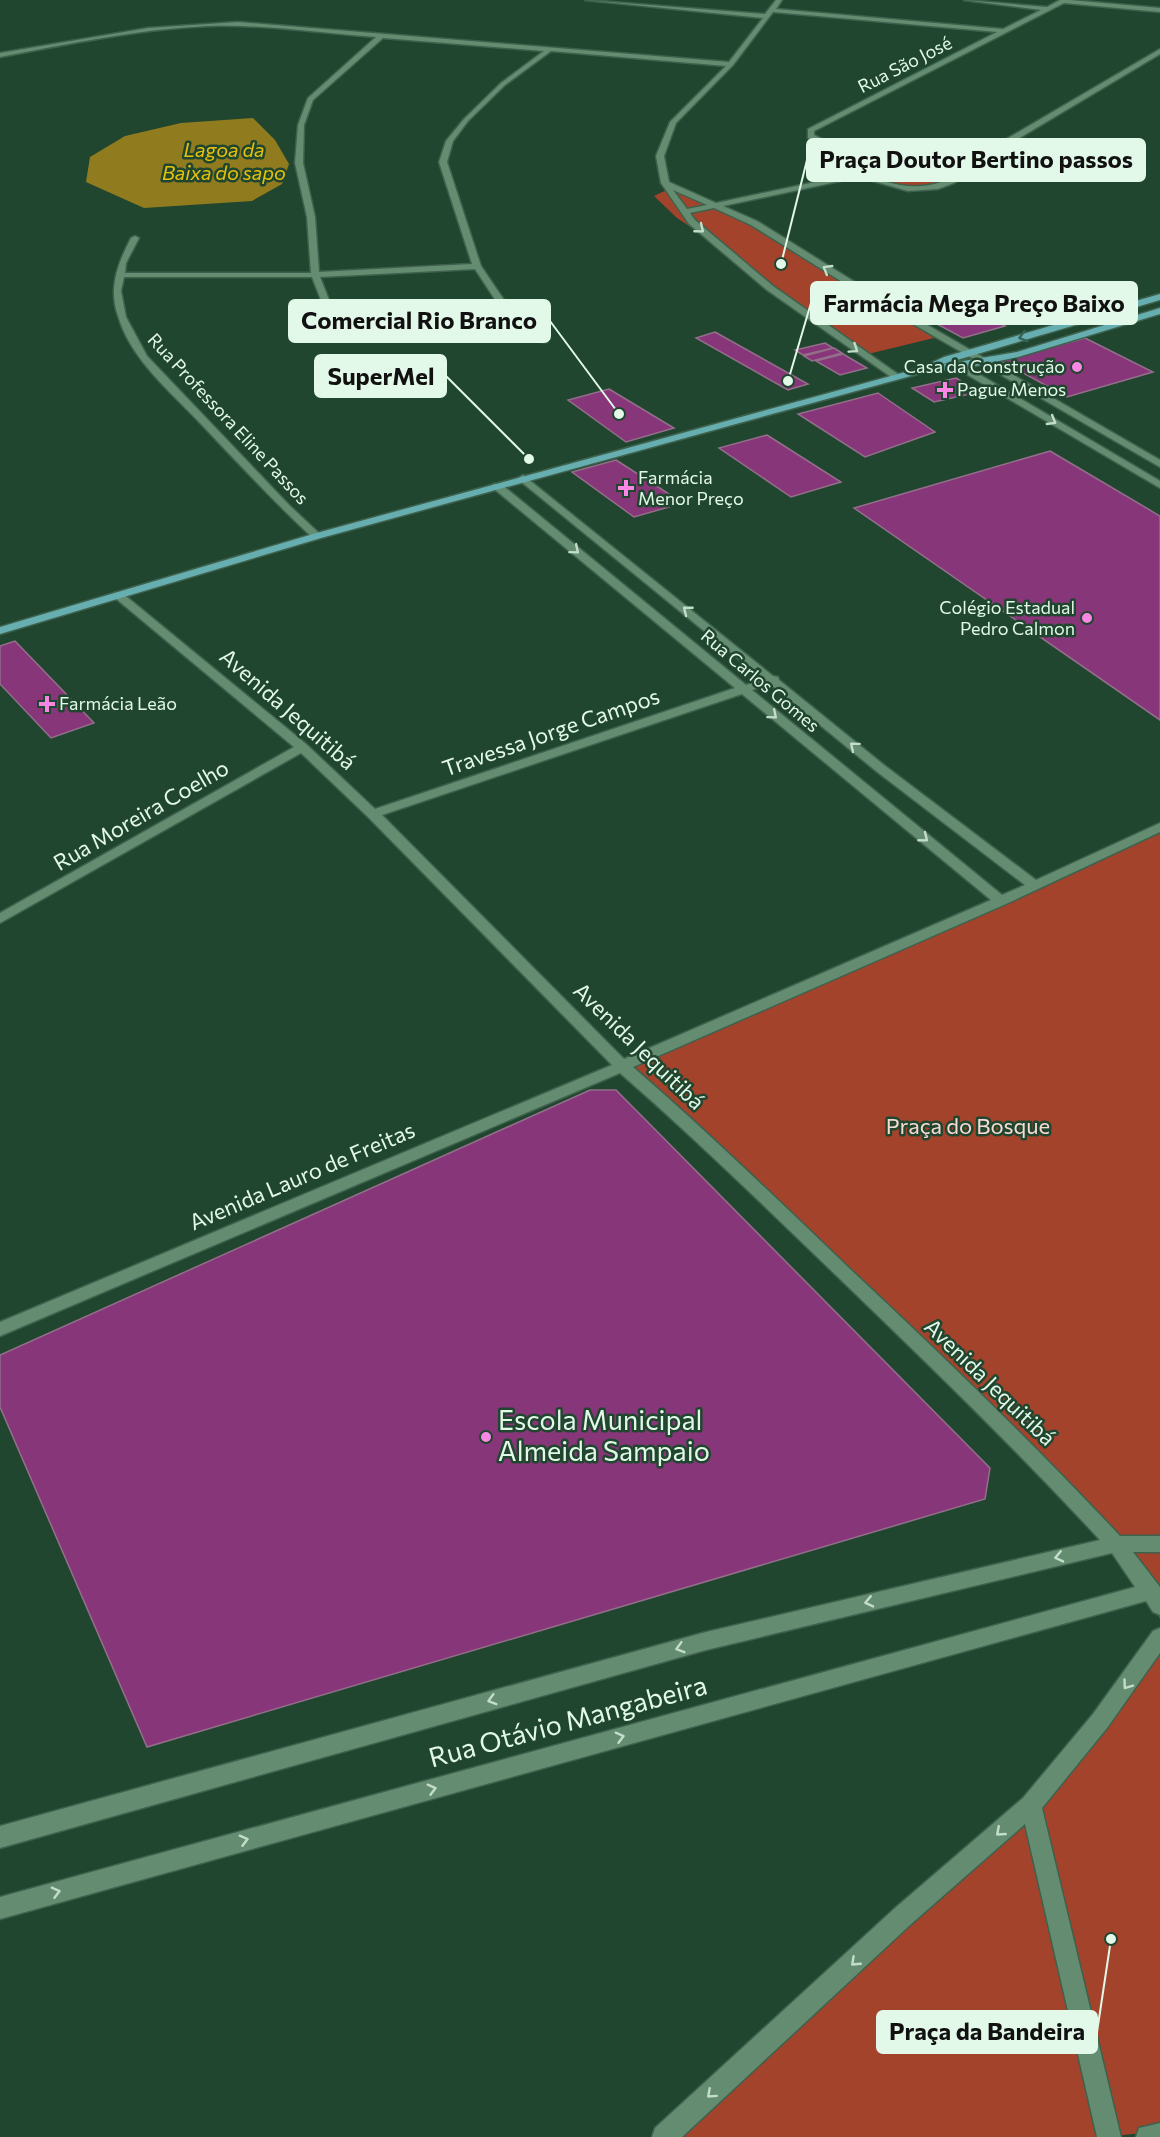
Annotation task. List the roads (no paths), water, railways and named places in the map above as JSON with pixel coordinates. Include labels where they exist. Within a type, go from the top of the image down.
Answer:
[{"type":"main road","points":[[0,631],[317,536],[923,370],[968,352],[1159,299]]},
{"type":"main road","points":[[923,370],[961,368],[1160,311]]},
{"type":"street","points":[[588,0],[766,16]]},
{"type":"street","points":[[779,0],[730,64],[673,122],[660,156],[665,183],[692,222],[770,288],[897,377]]},
{"type":"street","points":[[967,0],[1048,9]]},
{"type":"street","points":[[1064,1],[1160,10]]},
{"type":"street","name":"Rua São José","points":[[856,159],[811,136],[810,130],[1064,1]]},
{"type":"street","points":[[771,10],[1006,31]]},
{"type":"street","points":[[0,55],[143,30],[200,24],[261,25],[730,64]]},
{"type":"street","points":[[338,333],[315,276],[311,218],[299,164],[300,125],[310,99],[382,35]]},
{"type":"street","points":[[544,340],[501,302],[477,266],[442,162],[450,141],[474,112],[503,84],[550,49]]},
{"type":"street","points":[[965,167],[1160,51]]},
{"type":"street","points":[[901,152],[942,158],[965,167],[964,174],[957,180],[937,188],[919,190],[860,176],[850,170],[850,164],[868,154],[901,152]]},
{"type":"street","points":[[683,212],[860,176]]},
{"type":"street","points":[[665,183],[754,223],[984,362],[1160,464]]},
{"type":"street","name":"Rua Professora Eline Passos","points":[[135,238],[122,263],[117,291],[122,317],[143,357],[285,507],[317,536]]},
{"type":"street","points":[[120,275],[315,276],[477,266]]},
{"type":"street","points":[[947,359],[1160,484]]},
{"type":"street","name":"Rua Carlos Gomes","points":[[523,478],[880,768],[1034,885]]},
{"type":"street","name":"Rua Carlos Gomes","points":[[497,486],[1001,901]]},
{"type":"street","points":[[550,529],[577,523]]},
{"type":"street","name":"Avenida Jequitibá","points":[[118,595],[302,747],[374,814],[622,1066],[683,1119],[932,1356],[1050,1473],[1116,1544],[1156,1598]]},
{"type":"street","name":"Travessa Jorge Campos","points":[[374,814],[774,680]]},
{"type":"street","name":"Rua Moreira Coelho","points":[[0,919],[302,747]]},
{"type":"street","points":[[848,777],[880,768]]},
{"type":"street","points":[[622,1066],[1001,901],[1160,828]]},
{"type":"street","name":"Avenida Lauro de Freitas","points":[[0,1329],[622,1066]]},
{"type":"street","name":"Rua Otávio Mangabeira","points":[[0,1838],[706,1641],[1116,1544],[1160,1544]]},
{"type":"street","name":"Rua Otávio Mangabeira","points":[[0,1908],[1156,1598]]},
{"type":"street","points":[[664,2137],[902,1917],[1031,1805],[1100,1721],[1160,1637]]},
{"type":"street","points":[[1031,1805],[1108,2137]]},
{"type":"street","points":[[1148,2137],[1160,2135]]},
{"type":"water","name":"Lagoa da Baixa do sapo","points":[[253,118],[275,140],[289,164],[282,184],[252,201],[144,208],[86,182],[90,157],[125,136],[181,123]]},
{"type":"place","name":"Praça Doutor Bertino passos","points":[[781,264]]},
{"type":"place","name":"Casa da Construção","points":[[1077,367]]},
{"type":"place","name":"Farmácia Mega Preço Baixo","points":[[788,381]]},
{"type":"place","name":"Pague Menos","points":[[945,390]]},
{"type":"place","name":"Comercial Rio Branco","points":[[619,414]]},
{"type":"place","name":"SuperMel","points":[[529,459]]},
{"type":"place","name":"Farmácia Menor Preço","points":[[626,488]]},
{"type":"place","name":"Colégio Estadual Pedro Calmon","points":[[1087,618]]},
{"type":"place","name":"Farmácia Leão","points":[[47,704]]},
{"type":"place","name":"Escola Municipal Almeida Sampaio","points":[[486,1437]]},
{"type":"place","name":"Praça da Bandeira","points":[[1111,1939]]},
{"type":"park label","name":"Praça do Bosque","points":[[968,1126]]}]
